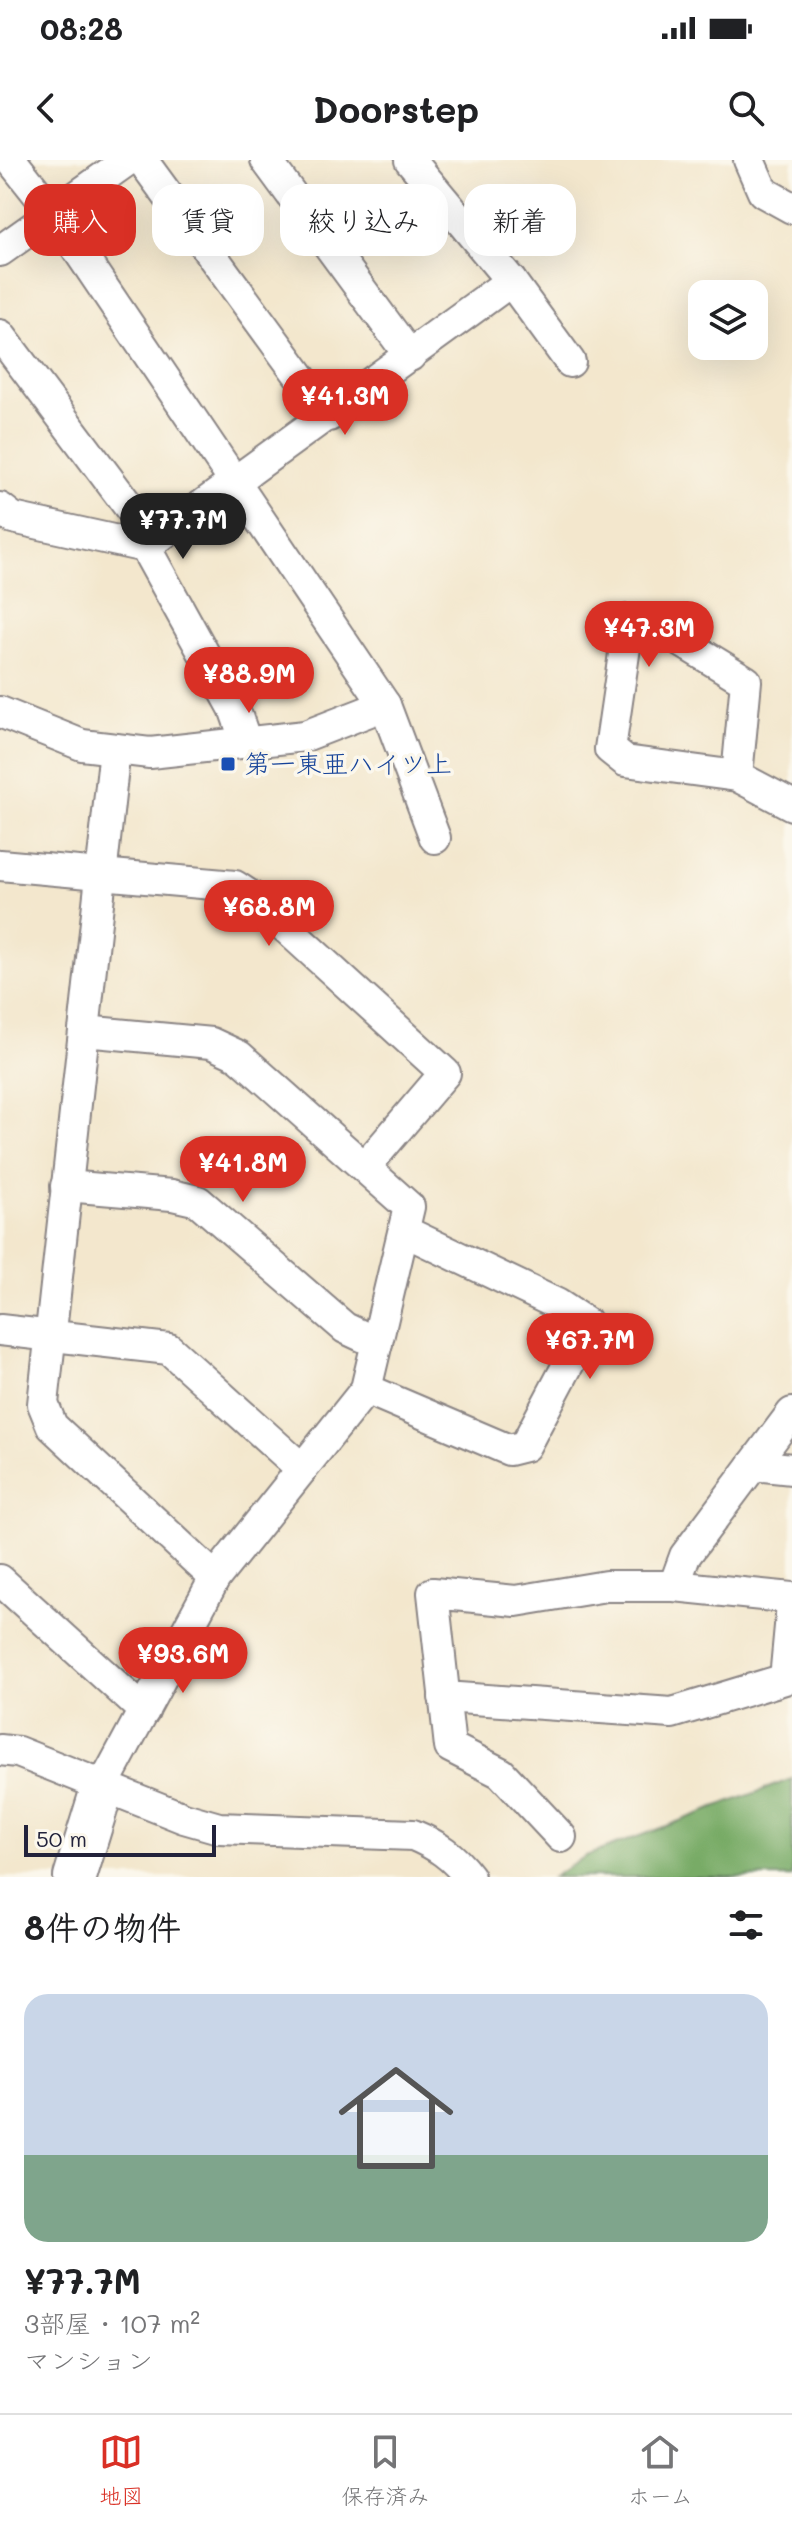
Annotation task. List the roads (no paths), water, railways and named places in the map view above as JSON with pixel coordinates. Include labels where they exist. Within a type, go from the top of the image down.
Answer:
[{"type":"street","points":[[11,160],[30,184]]},
{"type":"street","points":[[94,184],[128,160]]},
{"type":"street","points":[[142,160],[329,416]]},
{"type":"street","points":[[266,160],[410,356]]},
{"type":"street","points":[[410,160],[511,281],[570,362]]},
{"type":"street","points":[[749,160],[763,192],[792,208]]},
{"type":"street","points":[[0,251],[24,234]]},
{"type":"street","points":[[82,256],[385,705],[435,838]]},
{"type":"street","points":[[0,508],[13,518],[149,544],[511,281]]},
{"type":"street","points":[[0,335],[149,544],[234,708],[246,742]]},
{"type":"street","points":[[737,776],[746,681],[664,631],[629,620],[610,749],[625,761],[737,776],[792,805]]},
{"type":"street","points":[[0,712],[82,745],[150,753],[305,736],[385,705]]},
{"type":"street","points":[[115,749],[43,1404],[52,1426],[215,1578]]},
{"type":"street","points":[[0,865],[235,886],[252,897],[445,1073],[365,1167]]},
{"type":"street","points":[[75,1877],[103,1786],[215,1578],[366,1389],[409,1207],[239,1056],[211,1043],[84,1031]]},
{"type":"street","points":[[66,1186],[172,1195],[198,1201],[345,1328],[377,1343]]},
{"type":"street","points":[[366,1389],[509,1450],[525,1446],[589,1325],[557,1304],[404,1231]]},
{"type":"street","points":[[0,1330],[169,1349],[302,1469]]},
{"type":"street","points":[[674,1586],[685,1556],[792,1413]]},
{"type":"street","points":[[753,1465],[792,1469]]},
{"type":"street","points":[[0,1580],[144,1711]]},
{"type":"street","points":[[561,1837],[501,1773],[450,1747],[433,1593],[516,1601],[606,1586],[674,1586],[792,1598]]},
{"type":"street","points":[[444,1697],[672,1713],[785,1679],[792,1605]]},
{"type":"street","points":[[0,1750],[18,1752],[219,1828],[413,1835],[436,1844],[469,1877]]},
{"type":"place","name":"第一東亜ハイツ上","points":[[228,764]]}]
